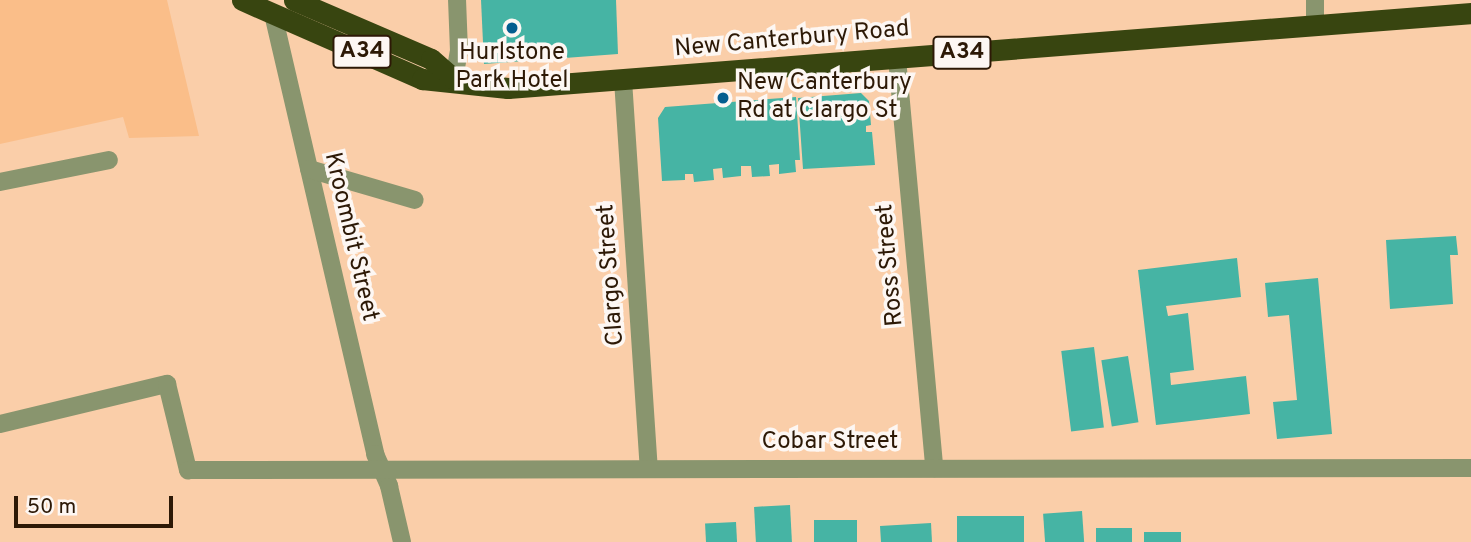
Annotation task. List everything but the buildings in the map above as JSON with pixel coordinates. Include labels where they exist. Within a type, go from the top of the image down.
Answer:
[{"type":"highway","name":"New Canterbury Road","points":[[242,0],[422,79],[454,79],[508,88],[1471,13]]},
{"type":"highway","name":"New Canterbury Road","points":[[294,0],[430,59],[454,79]]},
{"type":"street","points":[[454,79],[459,51],[457,0]]},
{"type":"street","points":[[1315,0],[1315,26]]},
{"type":"street","name":"Kroombit Street","points":[[273,14],[382,470],[402,542]]},
{"type":"street","name":"Ross Street","points":[[897,58],[934,468]]},
{"type":"street","name":"Clargo Street","points":[[622,80],[649,467]]},
{"type":"street","points":[[0,182],[108,160]]},
{"type":"street","points":[[309,169],[415,201]]},
{"type":"street","name":"Cobar Street","points":[[0,424],[167,384],[188,470],[649,467],[1471,468]]},
{"type":"shaded area","points":[[0,0],[167,0],[199,136],[129,138],[123,117],[0,144]]},
{"type":"place","name":"Hurlstone Park Hotel","points":[[512,28]]},
{"type":"place","name":"New Canterbury Rd at Clargo St","points":[[723,98]]}]
